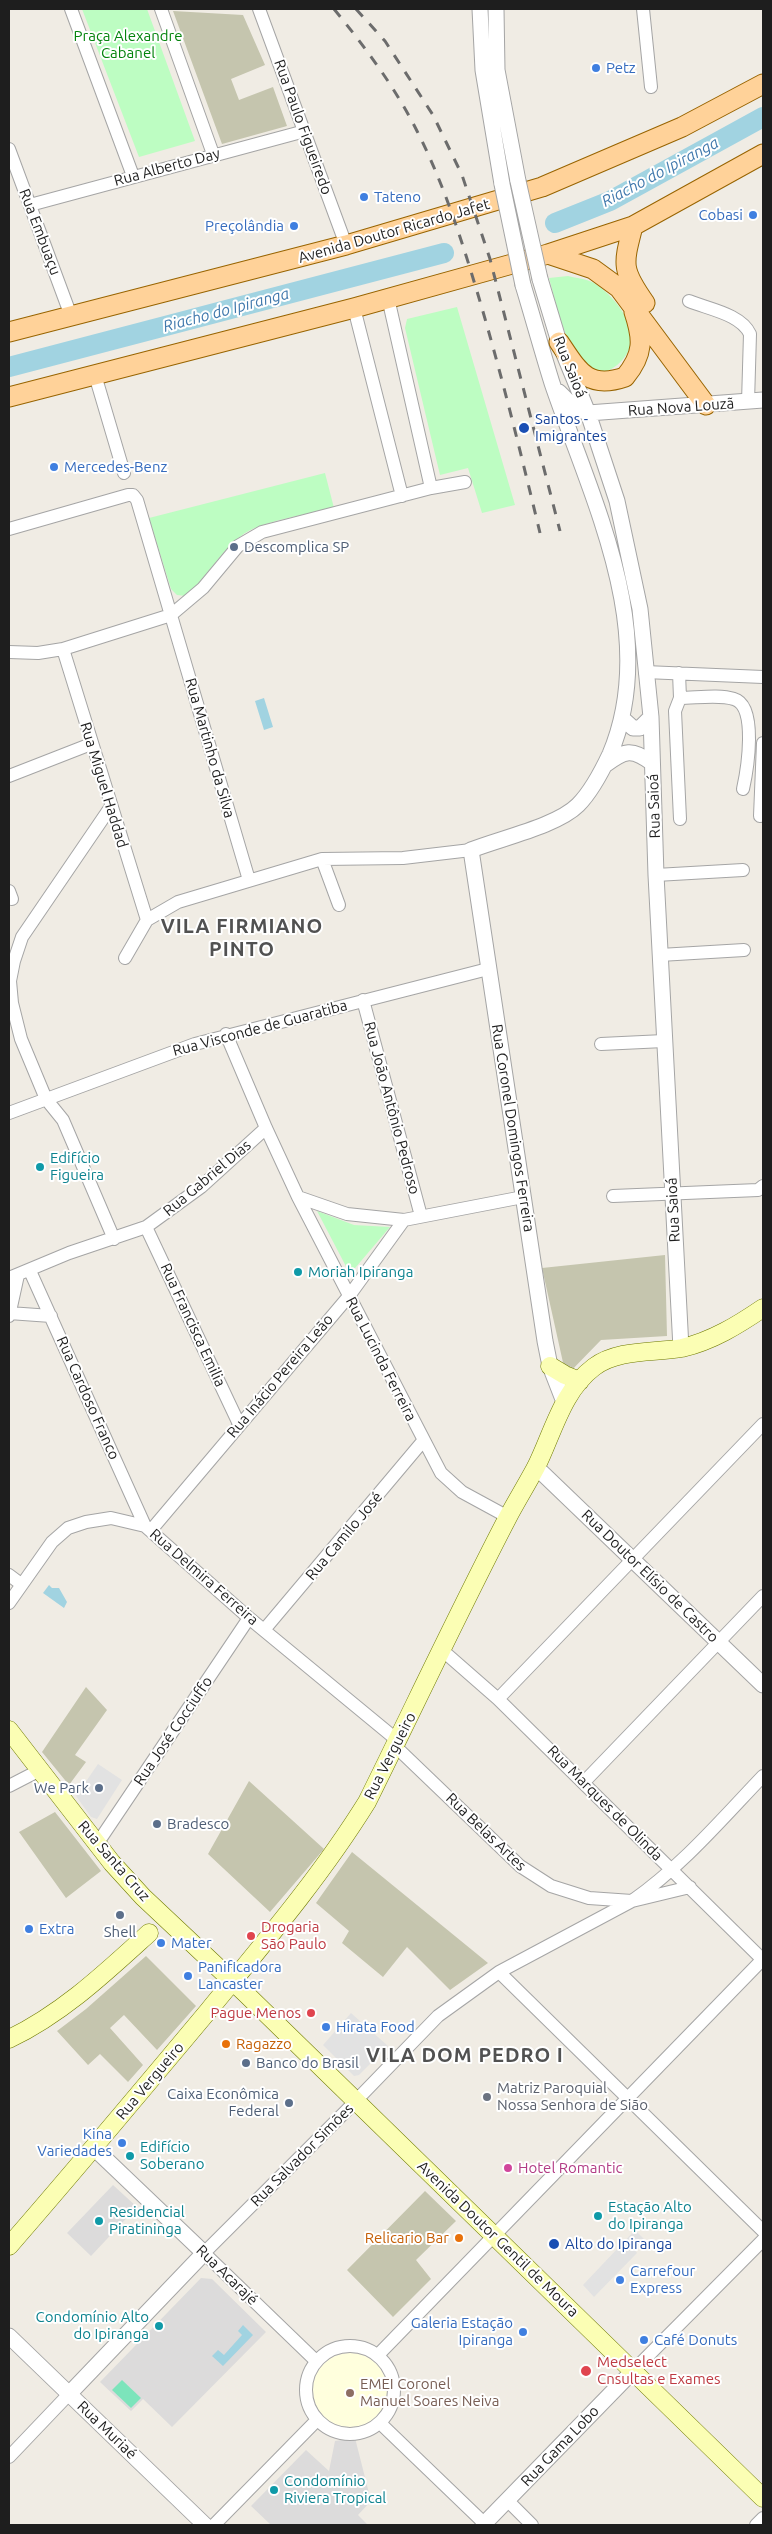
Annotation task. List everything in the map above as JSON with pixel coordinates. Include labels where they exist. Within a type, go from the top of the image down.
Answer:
[{"type":"main road","name":"Avenida Doutor Ricardo Jafet","points":[[9,332],[346,246],[542,187],[682,127],[763,84]]},
{"type":"main road","points":[[9,397],[354,308],[548,254],[633,226],[763,154]]},
{"type":"main road","points":[[633,226],[624,259],[629,279],[713,405]]},
{"type":"main road","points":[[548,254],[593,269],[611,282],[632,304],[713,405]]},
{"type":"main road","points":[[560,342],[579,370],[588,378],[602,382],[624,377],[639,355],[641,332],[632,304]]},
{"type":"main road","name":"Rua Vergueiro","points":[[9,2246],[94,2148],[233,1981],[339,1847],[367,1802],[508,1517],[536,1466],[564,1402],[580,1381],[595,1366],[617,1357],[681,1348],[735,1328],[763,1308]]},
{"type":"main road","points":[[550,1366],[580,1381]]},
{"type":"main road","name":"Rua Santa Cruz","points":[[9,1730],[97,1844],[143,1896],[233,1981]]},
{"type":"main road","points":[[143,1896],[149,1933]]},
{"type":"main road","points":[[9,2039],[54,2014],[74,2000],[149,1933],[175,1936],[189,1941]]},
{"type":"main road","name":"Avenida Doutor Gentil de Moura","points":[[233,1981],[763,2498]]},
{"type":"street","points":[[71,9],[133,176]]},
{"type":"street","points":[[161,9],[213,154]]},
{"type":"street","name":"Rua Paulo Figueiredo","points":[[259,9],[346,246]]},
{"type":"street","points":[[125,958],[147,920],[178,902],[322,859],[403,858],[471,850],[570,812],[586,798],[605,765],[623,719],[628,684],[627,625],[608,543],[552,383],[523,285],[502,184],[483,70],[480,9]]},
{"type":"street","name":"Rua Saioá","points":[[496,9],[497,70],[518,181],[540,279],[560,342],[588,413],[617,501],[632,563],[640,609],[651,717],[656,875],[681,1348]]},
{"type":"street","points":[[643,9],[651,87]]},
{"type":"street","name":"Rua Alberto Day","points":[[30,204],[304,131]]},
{"type":"street","name":"Rua Embuaçu","points":[[9,149],[72,316]]},
{"type":"street","points":[[388,298],[431,488]]},
{"type":"street","points":[[690,301],[738,320],[747,328],[750,334],[748,402]]},
{"type":"street","points":[[354,308],[402,496]]},
{"type":"street","points":[[95,375],[124,473]]},
{"type":"street","points":[[552,383],[572,406],[588,413]]},
{"type":"street","name":"Rua Nova Louzã","points":[[588,413],[763,400]]},
{"type":"street","points":[[9,652],[38,653],[63,649],[171,615],[202,588],[238,546],[262,532],[431,488],[464,482]]},
{"type":"street","name":"Rua Martinho da Silva","points":[[9,529],[133,495],[138,500],[249,880]]},
{"type":"street","name":"Rua Miguel Haddad","points":[[63,649],[110,808],[147,920]]},
{"type":"street","points":[[645,672],[763,677]]},
{"type":"street","points":[[679,673],[680,698],[675,711],[680,819]]},
{"type":"street","points":[[680,698],[728,698],[741,703],[746,711],[749,748],[743,789]]},
{"type":"street","points":[[623,719],[637,728],[643,726],[651,717]]},
{"type":"street","points":[[760,816],[763,743]]},
{"type":"street","points":[[9,776],[91,744]]},
{"type":"street","points":[[605,765],[625,753],[635,751],[652,762]]},
{"type":"street","points":[[110,808],[22,937],[10,981],[12,1002],[21,1039],[46,1098],[63,1120],[114,1238]]},
{"type":"street","name":"Rua Coronel Domingos Ferreira","points":[[471,850],[550,1366],[564,1402]]},
{"type":"street","points":[[322,859],[339,905]]},
{"type":"street","points":[[656,875],[743,870]]},
{"type":"street","points":[[9,942],[22,937]]},
{"type":"street","points":[[660,955],[744,950]]},
{"type":"street","name":"Rua Visconde de Guaratiba","points":[[9,1113],[194,1044],[226,1034],[488,969]]},
{"type":"street","name":"Rua João Antônio Pedroso","points":[[363,1000],[422,1216]]},
{"type":"street","name":"Rua Lucinda Ferreira","points":[[226,1034],[298,1197],[441,1473],[452,1485],[508,1517]]},
{"type":"street","points":[[600,1044],[664,1041]]},
{"type":"street","name":"Rua Gabriel Dias","points":[[19,1275],[69,1253],[146,1227],[202,1187],[266,1128]]},
{"type":"street","points":[[613,1196],[672,1192],[758,1190],[763,1186]]},
{"type":"street","points":[[298,1197],[347,1214],[404,1220],[523,1197]]},
{"type":"street","name":"Rua Inácio Pereira Leão","points":[[149,1528],[349,1296],[404,1220]]},
{"type":"street","name":"Rua Francisca Emilia","points":[[146,1227],[239,1424]]},
{"type":"street","points":[[19,1275],[9,1314],[51,1316]]},
{"type":"street","name":"Rua Cardoso Franco","points":[[19,1275],[51,1316],[149,1528]]},
{"type":"street","points":[[498,1699],[763,1424]]},
{"type":"street","name":"Rua Camilo José","points":[[264,1630],[423,1441]]},
{"type":"street","name":"Rua Doutor Elísio de Castro","points":[[536,1466],[763,1685]]},
{"type":"street","name":"Rua Delmira Ferreira","points":[[9,1603],[52,1542],[68,1528],[86,1522],[111,1518],[149,1528],[249,1618],[396,1743]]},
{"type":"street","points":[[9,1575],[21,1584]]},
{"type":"street","points":[[584,1782],[763,1596]]},
{"type":"street","name":"Rua José Cocciuffo","points":[[97,1844],[249,1618]]},
{"type":"street","name":"Rua Marques de Olinda","points":[[442,1650],[498,1699],[763,1959]]},
{"type":"street","name":"Rua Belas Artes","points":[[396,1743],[520,1866],[551,1886],[589,1898],[632,1901]]},
{"type":"street","points":[[9,1786],[40,1770]]},
{"type":"street","name":"Rua Salvador Simões","points":[[9,2457],[204,2253],[438,2016],[499,1972],[632,1901],[673,1870],[763,1776]]},
{"type":"street","name":"Rua Salvador Simões","points":[[632,1901],[690,1887]]},
{"type":"street","points":[[589,1898],[596,1908],[597,1920]]},
{"type":"street","points":[[378,2355],[763,1959]]},
{"type":"street","points":[[499,1972],[763,2231]]},
{"type":"street","name":"Rua Acarajé","points":[[94,2148],[316,2361]]},
{"type":"street","name":"Rua Gama Lobo","points":[[484,2525],[763,2240]]},
{"type":"street","name":"Rua Muriaé","points":[[9,2336],[205,2525]]},
{"type":"street","points":[[352,2345],[366,2348],[378,2355],[394,2381],[394,2396],[389,2411],[380,2423],[368,2431],[341,2434],[317,2420],[310,2409],[306,2397],[307,2378],[316,2361],[326,2352],[339,2346],[352,2345]]},
{"type":"street","points":[[214,2525],[317,2420]]},
{"type":"street","points":[[380,2423],[484,2525]]},
{"type":"street","points":[[508,2501],[532,2525]]},
{"type":"street","points":[[756,2525],[763,2518]]},
{"type":"shaded area","points":[[173,11],[243,15],[265,65],[231,79],[239,100],[273,87],[287,126],[222,144]]},
{"type":"shaded area","points":[[665,1255],[667,1336],[601,1340],[566,1376],[542,1268]]},
{"type":"shaded area","points":[[86,1687],[107,1710],[75,1755],[86,1762],[69,1785],[42,1752]]},
{"type":"shaded area","name":"We Park","points":[[98,1764],[122,1780],[97,1819],[91,1817],[76,1796]]},
{"type":"shaded area","points":[[249,1781],[324,1849],[270,1912],[208,1854]]},
{"type":"shaded area","points":[[55,1812],[101,1871],[66,1898],[19,1832]]},
{"type":"shaded area","points":[[352,1852],[488,1963],[450,1990],[407,1947],[383,1977],[342,1943],[349,1931],[316,1903]]},
{"type":"shaded area","points":[[146,1956],[196,2006],[157,2050],[124,2015],[110,2028],[143,2065],[128,2082],[100,2054],[88,2065],[57,2031],[86,2009]]},
{"type":"shaded area","points":[[351,2013],[388,2046],[359,2075],[354,2076],[323,2045]]},
{"type":"shaded area","points":[[113,2185],[137,2207],[91,2256],[67,2233]]},
{"type":"shaded area","points":[[425,2191],[456,2221],[416,2260],[431,2279],[393,2317],[347,2270]]},
{"type":"shaded area","points":[[635,2230],[647,2242],[640,2250],[636,2245],[633,2248],[637,2253],[594,2297],[583,2285]]},
{"type":"shaded area","points":[[201,2278],[212,2279],[266,2332],[172,2427],[143,2399],[131,2411],[100,2382]]},
{"type":"shaded area","name":"EMEI Coronel Manuel Soares Neiva","points":[[343,2353],[357,2353],[371,2359],[381,2369],[387,2383],[385,2404],[371,2421],[357,2427],[343,2427],[329,2421],[319,2411],[313,2397],[313,2383],[319,2369],[329,2359]]},
{"type":"shaded area","points":[[355,2438],[371,2501],[358,2515],[368,2525],[271,2525],[251,2506],[306,2450],[329,2471],[335,2441]]},
{"type":"green space","name":"Praça Alexandre Cabanel","points":[[82,9],[147,9],[195,141],[139,157]]},
{"type":"green space","points":[[568,276],[588,280],[601,288],[620,308],[629,325],[631,342],[629,349],[619,363],[605,372],[591,371],[584,366],[577,357],[566,335],[549,278]]},
{"type":"green space","points":[[457,307],[515,505],[482,513],[468,468],[440,475],[405,328],[407,319]]},
{"type":"green space","points":[[325,473],[334,508],[272,522],[249,531],[226,550],[186,596],[177,595],[171,589],[149,518]]},
{"type":"green space","points":[[317,1211],[354,1225],[390,1227],[350,1274]]},
{"type":"green space","points":[[122,2380],[141,2398],[131,2408],[112,2390]]},
{"type":"water","points":[[264,698],[273,727],[264,730],[255,701]]},
{"type":"water","points":[[49,1585],[52,1588],[59,1588],[67,1602],[64,1608],[43,1593]]},
{"type":"water","points":[[243,2325],[253,2335],[223,2366],[212,2356],[218,2350],[224,2355],[242,2335],[238,2331]]},
{"type":"waterway","name":"Riacho do Ipiranga","points":[[555,223],[610,201],[763,117]]},
{"type":"waterway","name":"Riacho do Ipiranga","points":[[9,367],[444,253]]},
{"type":"railway","points":[[334,9],[368,53],[399,99],[427,151],[444,192],[466,255],[487,327],[540,533]]},
{"type":"railway","points":[[356,9],[385,41],[433,115],[462,175],[490,259],[560,531]]},
{"type":"place","name":"Petz","points":[[596,68]]},
{"type":"place","name":"Tateno","points":[[364,197]]},
{"type":"place","name":"Cobasi","points":[[753,215]]},
{"type":"place","name":"Preçolândia","points":[[294,226]]},
{"type":"place","name":"Santos - Imigrantes","points":[[524,428]]},
{"type":"place","name":"Mercedes-Benz","points":[[54,467]]},
{"type":"place","name":"Descomplica SP","points":[[234,547]]},
{"type":"place","name":"Edifício Figueira","points":[[40,1167]]},
{"type":"place","name":"Moriah Ipiranga","points":[[298,1272]]},
{"type":"place","name":"We Park","points":[[99,1788]]},
{"type":"place","name":"Bradesco","points":[[157,1824]]},
{"type":"place","name":"Shell","points":[[120,1915]]},
{"type":"place","name":"Extra","points":[[29,1929]]},
{"type":"place","name":"Drogaria São Paulo","points":[[251,1936]]},
{"type":"place","name":"Mater","points":[[161,1943]]},
{"type":"place","name":"Panificadora Lancaster","points":[[188,1976]]},
{"type":"place","name":"Pague Menos","points":[[311,2013]]},
{"type":"place","name":"Hirata Food","points":[[326,2027]]},
{"type":"place","name":"Ragazzo","points":[[226,2044]]},
{"type":"place","name":"Banco do Brasil","points":[[246,2063]]},
{"type":"place","name":"Matriz Paroquial Nossa Senhora de Sião","points":[[487,2097]]},
{"type":"place","name":"Caixa Econômica Federal","points":[[289,2103]]},
{"type":"place","name":"Kina Variedades","points":[[122,2143]]},
{"type":"place","name":"Edifício Soberano","points":[[130,2156]]},
{"type":"place","name":"Hotel Romantic","points":[[508,2168]]},
{"type":"place","name":"Estação Alto do Ipiranga","points":[[598,2216]]},
{"type":"place","name":"Residencial Piratininga","points":[[99,2221]]},
{"type":"place","name":"Relicario Bar","points":[[459,2238]]},
{"type":"place","name":"Alto do Ipiranga","points":[[554,2244]]},
{"type":"place","name":"Carrefour Express","points":[[620,2280]]},
{"type":"place","name":"Condomínio Alto do Ipiranga","points":[[159,2326]]},
{"type":"place","name":"Galeria Estação Ipiranga","points":[[523,2332]]},
{"type":"place","name":"Café Donuts","points":[[644,2340]]},
{"type":"place","name":"Medselect Cnsultas e Exames","points":[[586,2371]]},
{"type":"place","name":"EMEI Coronel Manuel Soares Neiva","points":[[350,2393]]},
{"type":"place","name":"Condomínio Riviera Tropical","points":[[274,2490]]},
{"type":"district","name":"VILA FIRMIANO PINTO","points":[[242,938]]},
{"type":"district","name":"VILA DOM PEDRO I","points":[[465,2055]]}]
